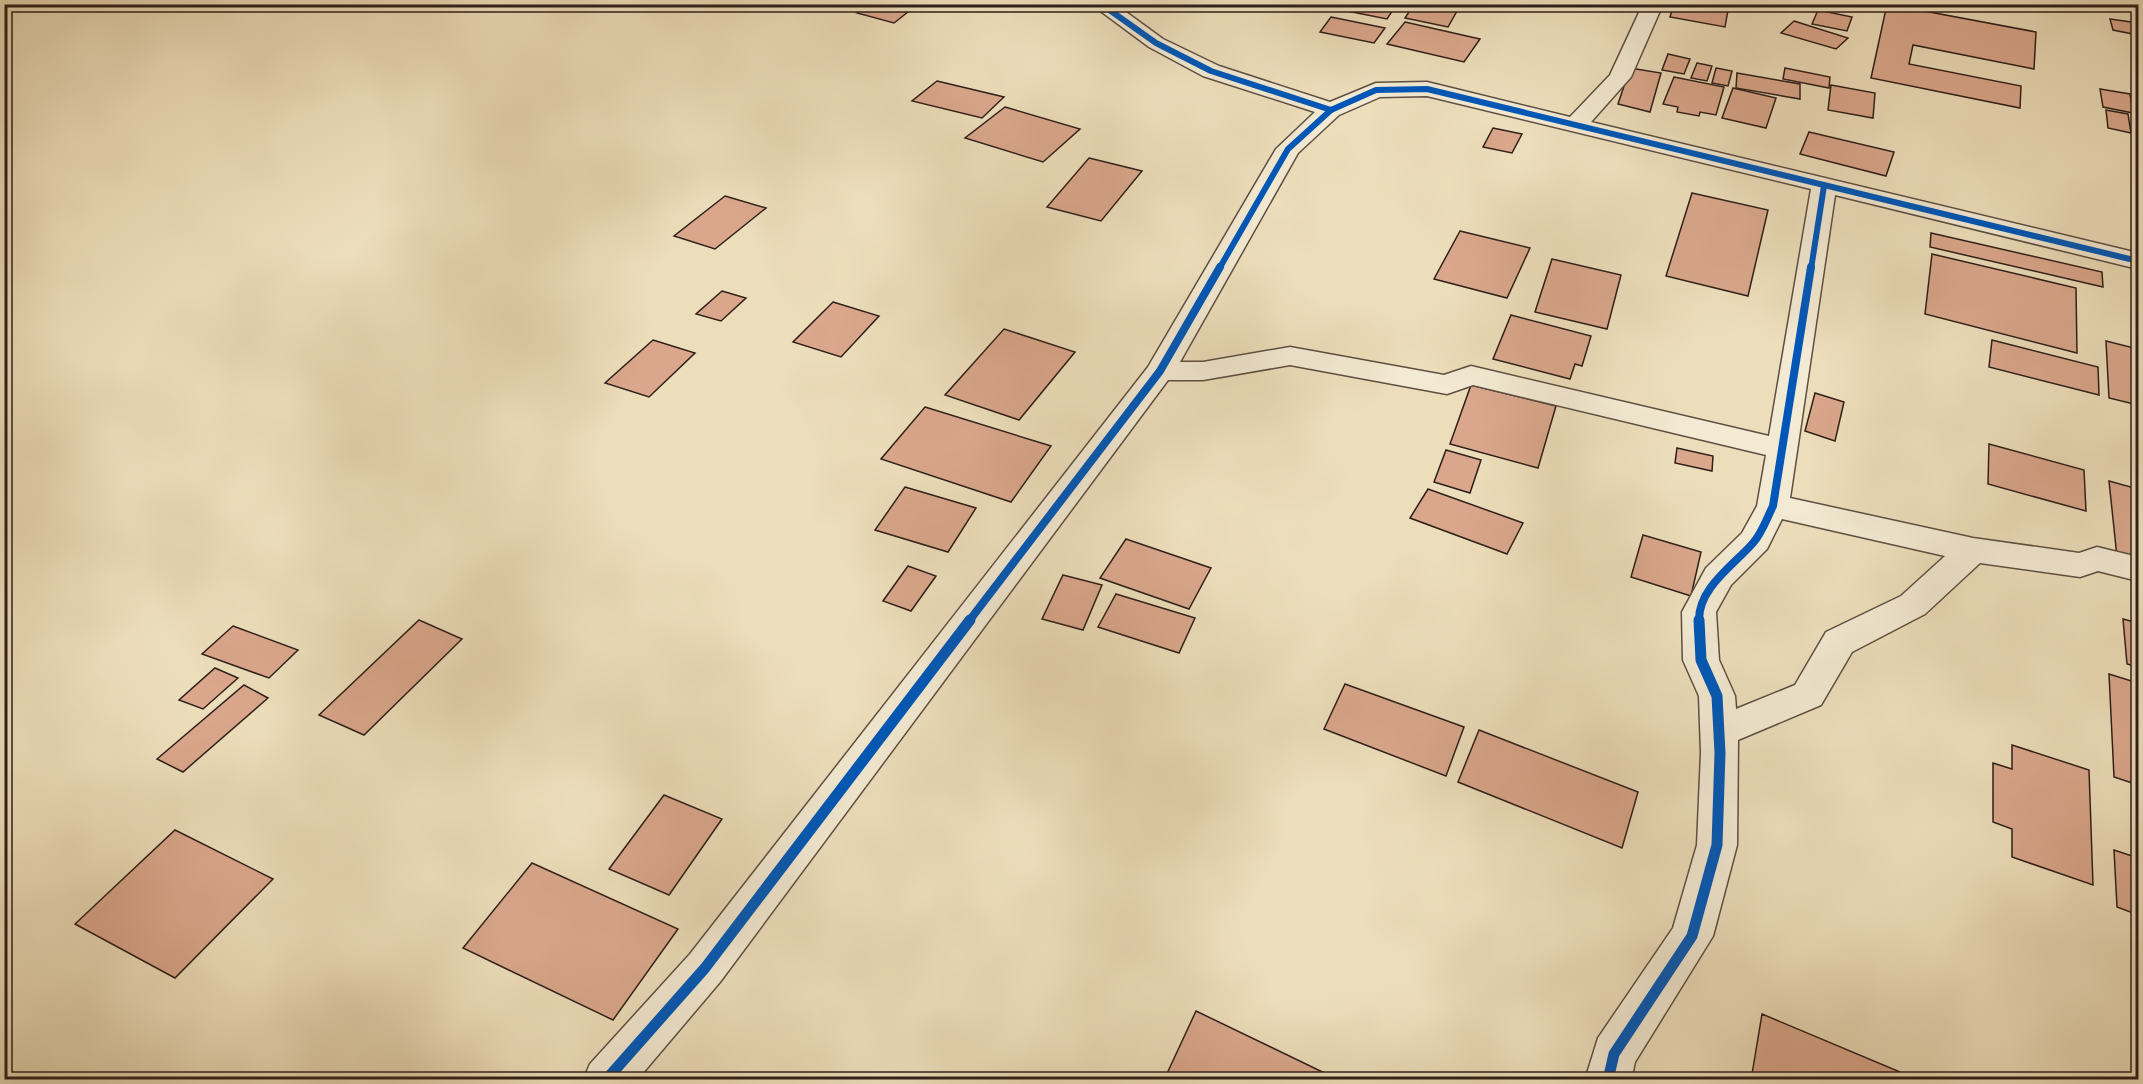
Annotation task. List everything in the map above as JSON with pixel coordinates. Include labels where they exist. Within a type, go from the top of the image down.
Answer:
[{"type":"street","points":[[1101,4],[1156,43],[1211,71],[1288,99],[1331,110]]},
{"type":"street","points":[[1576,124],[1620,77],[1653,4]]},
{"type":"street","points":[[606,1080],[705,968],[1160,371],[1288,149],[1331,110],[1376,90],[1427,89],[2139,261]]},
{"type":"street","points":[[1608,1080],[1614,1054],[1692,936],[1716,845],[1719,732],[1717,696],[1701,660],[1700,612],[1718,577],[1755,541],[1773,506],[1824,186]]},
{"type":"street","points":[[1160,371],[1203,371],[1290,356],[1447,385],[1471,375],[1782,449]]},
{"type":"street","points":[[1773,506],[1973,550],[2080,566],[2097,559],[2139,569]]},
{"type":"street","points":[[1719,732],[1809,695],[1839,642],[1913,605],[1973,550]]},
{"type":"building","points":[[869,4],[918,4],[894,23],[857,13]]},
{"type":"building","points":[[1329,4],[1397,4],[1387,19],[1327,7]]},
{"type":"building","points":[[1414,4],[1461,4],[1448,27],[1405,18]]},
{"type":"building","points":[[1674,4],[1698,4],[1728,10],[1725,27],[1670,17]]},
{"type":"building","points":[[1887,4],[2036,32],[2034,69],[1913,45],[1909,64],[2021,86],[2020,108],[1871,78]]},
{"type":"building","points":[[1818,10],[1852,17],[1847,31],[1812,24]]},
{"type":"building","points":[[1331,17],[1385,28],[1374,43],[1320,32]]},
{"type":"building","points":[[2110,19],[2138,23],[2138,35],[2113,30]]},
{"type":"building","points":[[1794,21],[1848,38],[1836,49],[1781,33]]},
{"type":"building","points":[[1405,22],[1480,39],[1464,62],[1387,44]]},
{"type":"building","points":[[1668,54],[1690,59],[1684,74],[1662,70]]},
{"type":"building","points":[[1697,63],[1712,66],[1707,81],[1691,78]]},
{"type":"building","points":[[1630,68],[1661,73],[1650,112],[1618,104]]},
{"type":"building","points":[[1716,68],[1732,71],[1728,86],[1712,83]]},
{"type":"building","points":[[1785,68],[1830,77],[1829,88],[1783,79]]},
{"type":"building","points":[[1737,73],[1800,84],[1800,99],[1736,88]]},
{"type":"building","points":[[1674,77],[1724,87],[1716,115],[1700,112],[1699,116],[1677,112],[1678,107],[1663,104]]},
{"type":"building","points":[[937,81],[1004,97],[982,118],[912,101]]},
{"type":"building","points":[[1831,85],[1875,93],[1873,118],[1828,110]]},
{"type":"building","points":[[1733,88],[1776,98],[1766,128],[1722,118]]},
{"type":"building","points":[[2100,89],[2130,94],[2133,113],[2103,107]]},
{"type":"building","points":[[1005,107],[1080,129],[1043,162],[965,138]]},
{"type":"building","points":[[2106,110],[2128,114],[2131,133],[2108,128]]},
{"type":"building","points":[[1493,128],[1522,134],[1512,153],[1483,147]]},
{"type":"building","points":[[1809,132],[1894,152],[1886,176],[1800,154]]},
{"type":"building","points":[[1089,158],[1142,171],[1101,221],[1047,207]]},
{"type":"building","points":[[1692,193],[1768,210],[1748,296],[1666,276]]},
{"type":"building","points":[[725,196],[766,208],[715,249],[674,236]]},
{"type":"building","points":[[1460,231],[1530,248],[1507,298],[1434,279]]},
{"type":"building","points":[[1931,233],[2102,272],[2103,287],[1930,247]]},
{"type":"building","points":[[1932,254],[2076,288],[2077,353],[1925,314]]},
{"type":"building","points":[[1552,259],[1621,275],[1607,329],[1535,312]]},
{"type":"building","points":[[722,291],[746,298],[721,321],[696,314]]},
{"type":"building","points":[[833,302],[879,316],[841,357],[793,342]]},
{"type":"building","points":[[1511,315],[1591,336],[1582,366],[1575,364],[1570,379],[1493,359]]},
{"type":"building","points":[[1004,329],[1075,352],[1019,420],[945,395]]},
{"type":"building","points":[[653,340],[695,353],[649,397],[605,383]]},
{"type":"building","points":[[1992,340],[2098,367],[2099,395],[1989,367]]},
{"type":"building","points":[[2106,341],[2138,349],[2138,405],[2109,398]]},
{"type":"building","points":[[1471,385],[1556,406],[1538,468],[1450,444]]},
{"type":"building","points":[[1815,393],[1844,402],[1835,441],[1805,431]]},
{"type":"building","points":[[925,407],[1051,446],[1011,502],[881,459]]},
{"type":"building","points":[[1989,444],[2084,470],[2086,511],[1988,484]]},
{"type":"building","points":[[1677,448],[1713,456],[1712,471],[1675,463]]},
{"type":"building","points":[[1446,450],[1481,460],[1470,493],[1434,482]]},
{"type":"building","points":[[2109,481],[2138,489],[2138,563],[2117,557]]},
{"type":"building","points":[[905,487],[976,508],[948,552],[875,530]]},
{"type":"building","points":[[1428,489],[1523,523],[1507,554],[1410,518]]},
{"type":"building","points":[[1643,535],[1701,552],[1691,596],[1631,577]]},
{"type":"building","points":[[1126,539],[1211,568],[1189,609],[1100,578]]},
{"type":"building","points":[[908,566],[936,576],[911,611],[883,601]]},
{"type":"building","points":[[1063,575],[1102,585],[1083,630],[1042,619]]},
{"type":"building","points":[[1116,594],[1195,618],[1179,653],[1098,627]]},
{"type":"building","points":[[2123,619],[2138,623],[2138,667],[2127,664]]},
{"type":"building","points":[[419,620],[462,639],[364,735],[319,715]]},
{"type":"building","points":[[233,626],[298,650],[269,678],[202,654]]},
{"type":"building","points":[[215,668],[238,678],[203,709],[179,700]]},
{"type":"building","points":[[2109,674],[2138,683],[2138,785],[2114,777]]},
{"type":"building","points":[[1345,684],[1464,727],[1446,776],[1324,729]]},
{"type":"building","points":[[244,685],[268,698],[183,772],[157,759]]},
{"type":"building","points":[[1479,730],[1638,792],[1622,848],[1458,782]]},
{"type":"building","points":[[2012,745],[2089,770],[2093,885],[2012,857],[2012,829],[1993,822],[1993,763],[2012,769]]},
{"type":"building","points":[[664,795],[722,819],[669,895],[609,869]]},
{"type":"building","points":[[175,830],[273,879],[175,978],[75,924]]},
{"type":"building","points":[[2114,850],[2138,858],[2138,915],[2117,907]]},
{"type":"building","points":[[532,863],[678,929],[613,1020],[463,948]]},
{"type":"building","points":[[1196,1011],[1339,1080],[1164,1080]]},
{"type":"building","points":[[1762,1014],[1919,1080],[1751,1080]]},
{"type":"cycle path","points":[[1101,4],[1156,43],[1211,71],[1331,110],[1376,90],[1427,89],[2138,261]]},
{"type":"cycle path","points":[[606,1080],[705,968],[1160,371],[1288,149],[1331,110]]},
{"type":"cycle path","points":[[1608,1080],[1614,1054],[1692,936],[1717,845],[1720,753],[1717,696],[1701,660],[1699,612],[1718,577],[1755,541],[1773,506],[1824,186]]}]
